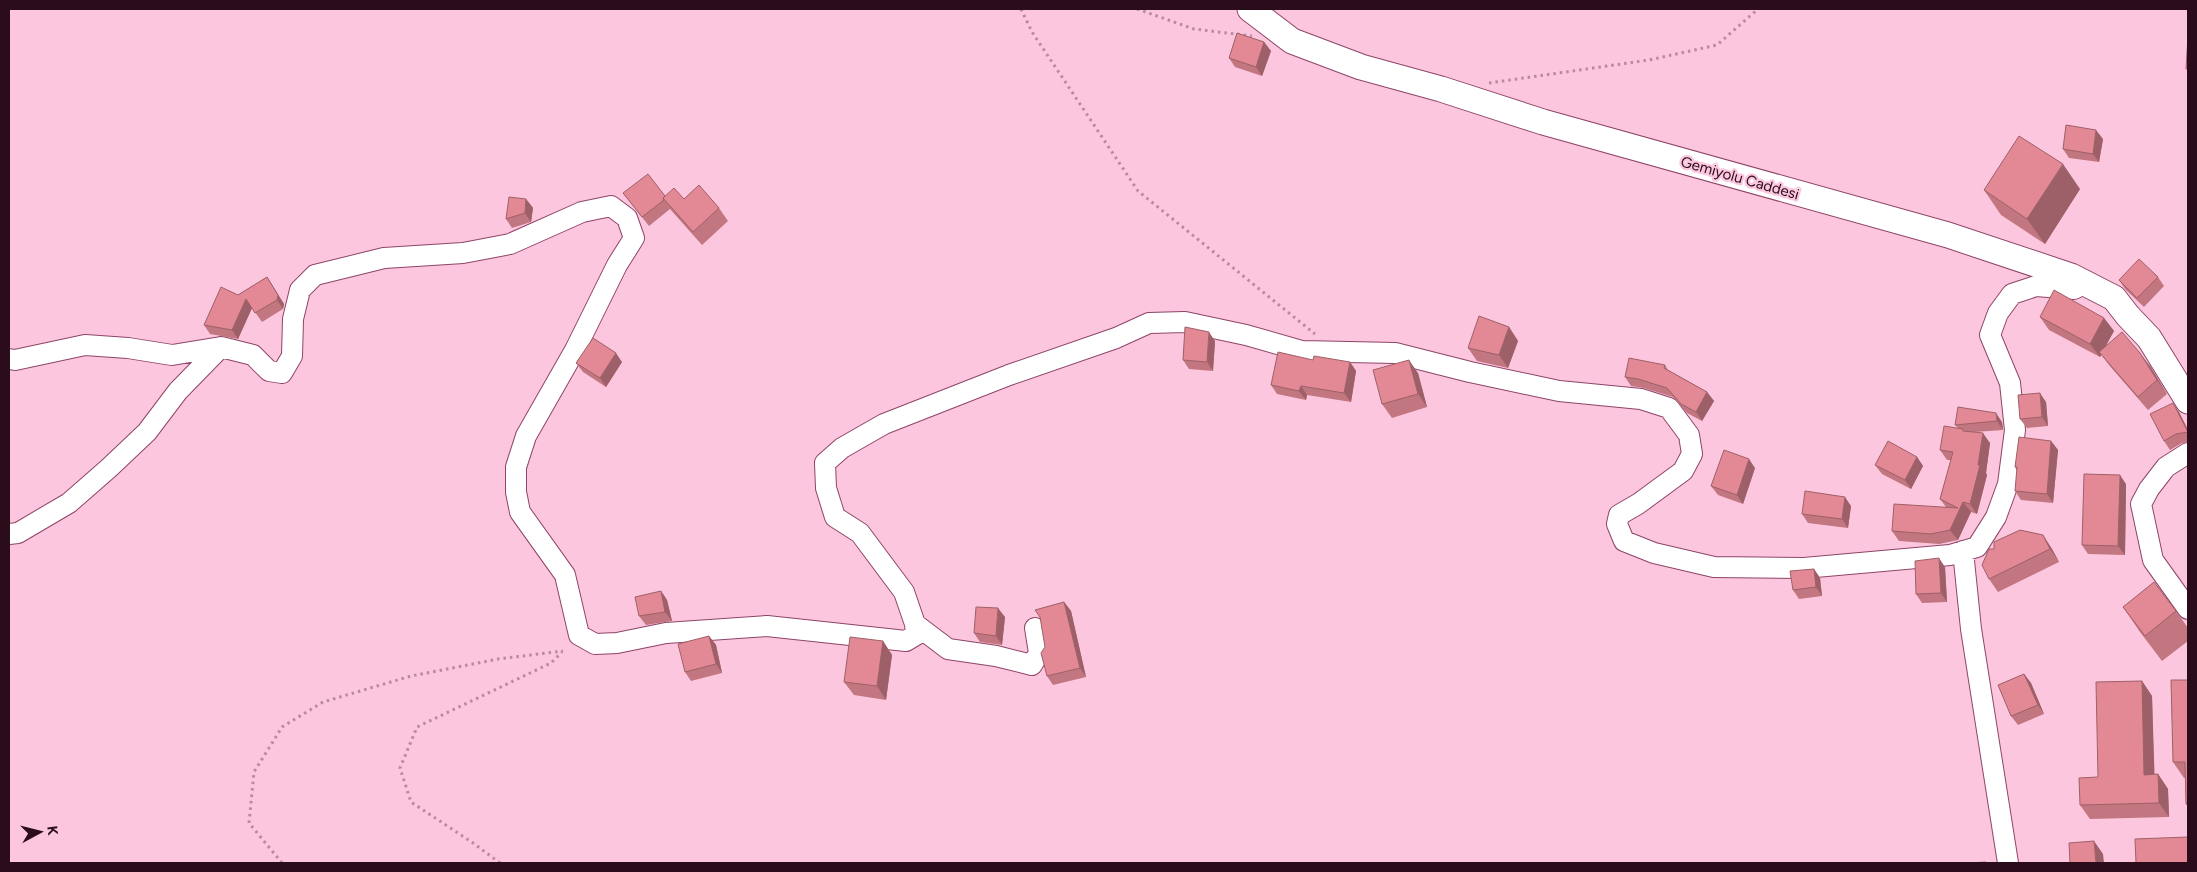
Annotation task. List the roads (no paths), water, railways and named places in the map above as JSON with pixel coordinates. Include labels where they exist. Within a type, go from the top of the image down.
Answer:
[{"type":"street","name":"Gemiyolu Caddesi","points":[[1250,9],[1292,41],[1361,67],[1441,89],[1543,122],[1948,236],[2071,276],[2114,298],[2149,338],[2188,400]]},
{"type":"street","points":[[9,359],[15,360],[85,345],[128,348],[172,355],[221,347],[253,355],[269,371],[282,373],[292,356],[293,319],[300,290],[315,275],[384,258],[463,253],[510,244],[582,212],[611,206],[627,218],[634,238],[617,265],[575,350],[526,436],[516,467],[516,492],[520,512],[565,575],[579,635],[596,644],[603,644],[618,643],[666,633],[767,626],[906,641],[916,635],[915,624],[904,592],[860,533],[835,517],[826,488],[825,463],[842,448],[884,424],[1009,376],[1116,338],[1149,323],[1185,322],[1246,335],[1302,351],[1395,353],[1559,392],[1641,399],[1669,408],[1689,435],[1692,454],[1683,471],[1619,515],[1617,524],[1624,541],[1654,553],[1714,567],[1804,568],[1950,555],[1977,547],[1996,517],[2008,484],[2015,430],[2010,383],[1990,335],[1998,314],[2012,294],[2028,288],[2036,286],[2074,289],[2086,283]]},
{"type":"street","points":[[9,534],[18,532],[69,503],[109,468],[147,432],[178,391],[221,347]]},
{"type":"street","points":[[2188,453],[2166,466],[2148,488],[2141,504],[2153,560],[2188,609]]},
{"type":"street","points":[[1963,551],[1971,629],[2008,863]]},
{"type":"street","points":[[915,624],[948,649],[996,656],[1032,664],[1039,653],[1035,628]]}]
